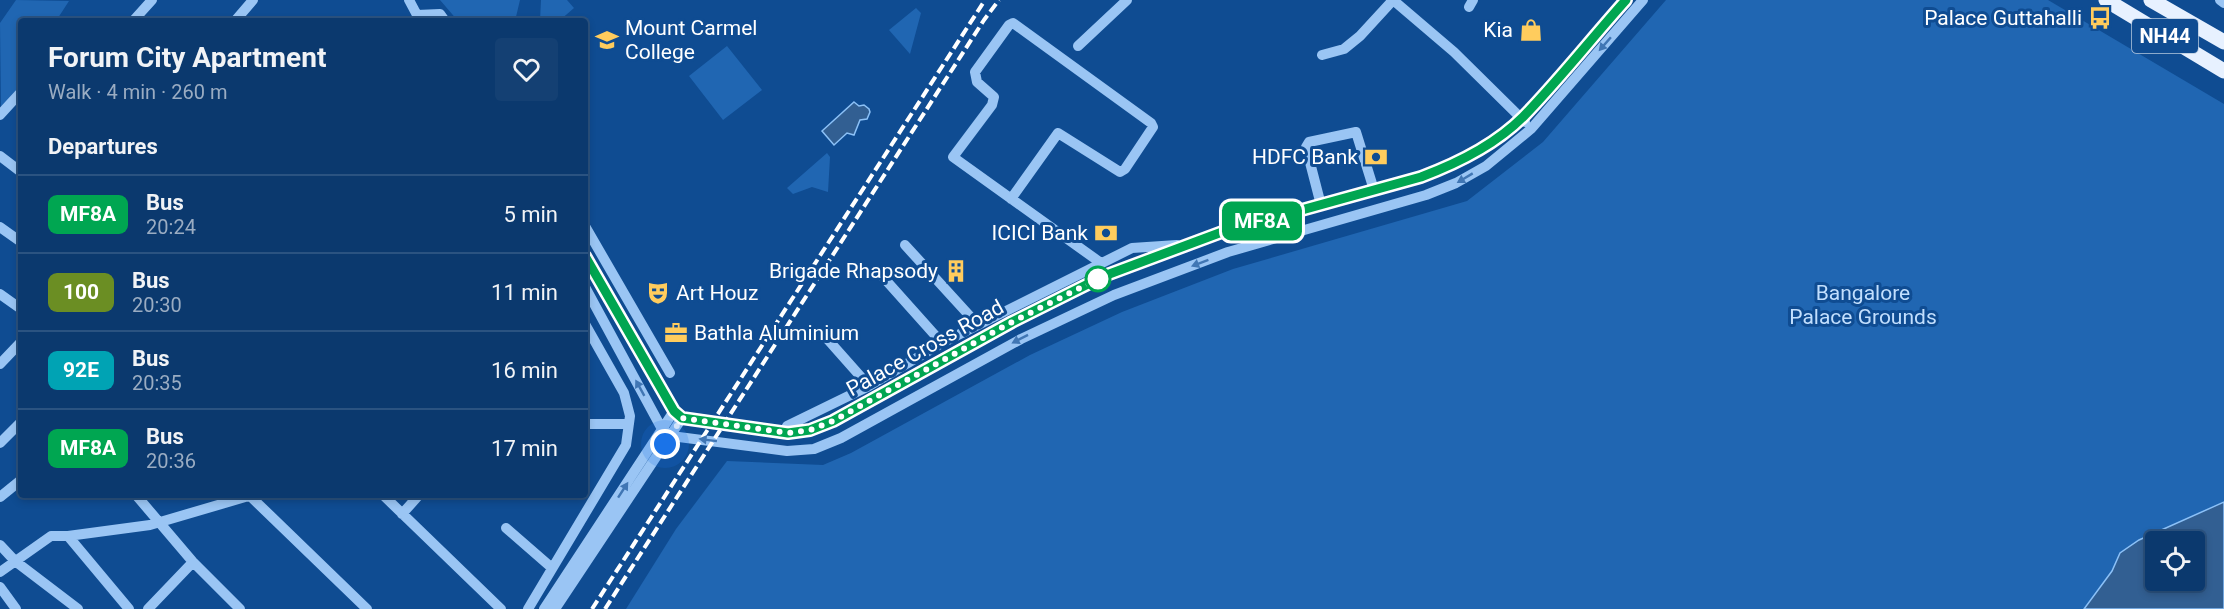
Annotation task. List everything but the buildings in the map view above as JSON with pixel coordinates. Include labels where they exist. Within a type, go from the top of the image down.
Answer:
[{"type":"main road","name":"NH44","points":[[2106,0],[2224,71]]},
{"type":"main road","name":"NH44","points":[[2151,0],[2224,42]]},
{"type":"street","points":[[137,18],[152,0]]},
{"type":"street","points":[[237,18],[253,0]]},
{"type":"street","points":[[409,0],[416,18]]},
{"type":"street","points":[[1078,46],[1127,0]]},
{"type":"street","points":[[1322,55],[1344,49],[1360,36],[1393,0],[1454,52],[1531,129]]},
{"type":"street","name":"Palace Cross Road","points":[[678,414],[788,433],[810,430],[833,421],[1012,322],[1104,276],[1222,232],[1374,190],[1449,166],[1475,153],[1521,118],[1626,0]]},
{"type":"street","name":"Palace Cross Road","points":[[667,432],[787,451],[814,449],[841,438],[1021,339],[1114,295],[1228,252],[1426,195],[1456,183],[1486,166],[1531,129],[1643,0]]},
{"type":"street","points":[[2220,0],[2224,3]]},
{"type":"street","points":[[421,18],[440,14],[443,18]]},
{"type":"street","points":[[1011,199],[1058,133],[1120,172],[1125,169],[1153,127],[1151,123],[1013,23],[975,72],[975,79],[992,94],[994,101],[952,157],[1011,199],[1101,263]]},
{"type":"street","points":[[0,115],[18,95]]},
{"type":"street","points":[[1321,205],[1306,147],[1309,142],[1356,132],[1374,190]]},
{"type":"street","points":[[0,156],[18,170]]},
{"type":"street","points":[[0,227],[18,240]]},
{"type":"street","points":[[588,231],[670,373]]},
{"type":"street","points":[[1222,232],[1228,252]]},
{"type":"street","points":[[905,245],[978,326]]},
{"type":"street","points":[[787,426],[869,386],[942,343],[1132,248],[1187,245]]},
{"type":"street","points":[[555,609],[678,414],[588,261]]},
{"type":"street","points":[[883,277],[942,343]]},
{"type":"street","points":[[588,292],[667,432]]},
{"type":"street","points":[[0,294],[18,307]]},
{"type":"street","points":[[528,609],[626,445],[630,416],[624,393],[588,329]]},
{"type":"street","points":[[822,333],[869,386]]},
{"type":"street","points":[[0,364],[18,345]]},
{"type":"street","points":[[588,424],[629,424]]},
{"type":"street","points":[[0,442],[18,425]]},
{"type":"street","points":[[745,445],[747,426]]},
{"type":"street","points":[[544,609],[667,432]]},
{"type":"street","points":[[0,497],[18,482]]},
{"type":"street","points":[[138,498],[193,562],[240,609]]},
{"type":"street","points":[[0,572],[51,536],[68,536],[150,525],[241,498]]},
{"type":"street","points":[[254,498],[367,609]]},
{"type":"street","points":[[386,498],[501,609]]},
{"type":"street","points":[[402,513],[416,498]]},
{"type":"street","points":[[506,528],[552,568]]},
{"type":"street","points":[[68,536],[129,609]]},
{"type":"street","points":[[0,545],[15,561],[78,609]]},
{"type":"street","points":[[148,609],[193,562]]},
{"type":"street","points":[[2,595],[16,609]]},
{"type":"green space","points":[[16,0],[69,1],[58,18],[18,18],[18,88],[1,108],[0,23]]},
{"type":"green space","points":[[440,0],[520,0],[516,18],[455,18]]},
{"type":"green space","points":[[541,0],[567,0],[574,8],[562,18],[540,18]]},
{"type":"green space","name":"Bangalore Palace Grounds","points":[[1666,0],[2048,0],[2224,104],[2224,609],[626,609],[676,529],[727,461],[823,465],[851,453],[1030,355],[1122,312],[1233,269],[1467,201],[1543,142]]},
{"type":"green space","points":[[916,8],[921,13],[910,54],[889,30]]},
{"type":"green space","points":[[727,46],[762,90],[723,120],[689,76]]},
{"type":"green space","points":[[827,153],[830,157],[828,192],[812,187],[793,194],[787,188]]},
{"type":"shaded area","points":[[854,102],[869,109],[867,119],[860,120],[854,135],[847,133],[834,145],[822,131]]},
{"type":"shaded area","points":[[2224,502],[2224,609],[2084,609],[2112,571],[2120,553],[2145,537],[2145,591],[2205,591],[2205,531],[2159,531]]},
{"type":"railway","points":[[592,609],[985,0]]},
{"type":"railway","points":[[605,609],[999,0]]},
{"type":"bus line","name":"MF8A","points":[[588,261],[674,411],[682,418],[788,433],[810,430],[833,421],[1012,322],[1104,276],[1222,232],[1421,177],[1475,153],[1521,118],[1626,0]]},
{"type":"place","name":"Palace Guttahalli","points":[[2100,18]]},
{"type":"place","name":"Kia","points":[[1531,30]]},
{"type":"place","name":"Mount Carmel College","points":[[607,40]]},
{"type":"place","name":"HDFC Bank","points":[[1376,157]]},
{"type":"place","name":"ICICI Bank","points":[[1106,233]]},
{"type":"place","name":"Brigade Rhapsody","points":[[956,271]]},
{"type":"place","name":"Art Houz","points":[[658,293]]},
{"type":"place","name":"Bathla Aluminium","points":[[676,333]]},
{"type":"route","points":[[665,444],[682,418],[788,433],[810,430],[833,421],[1012,322],[1104,276],[1098,279]]}]
